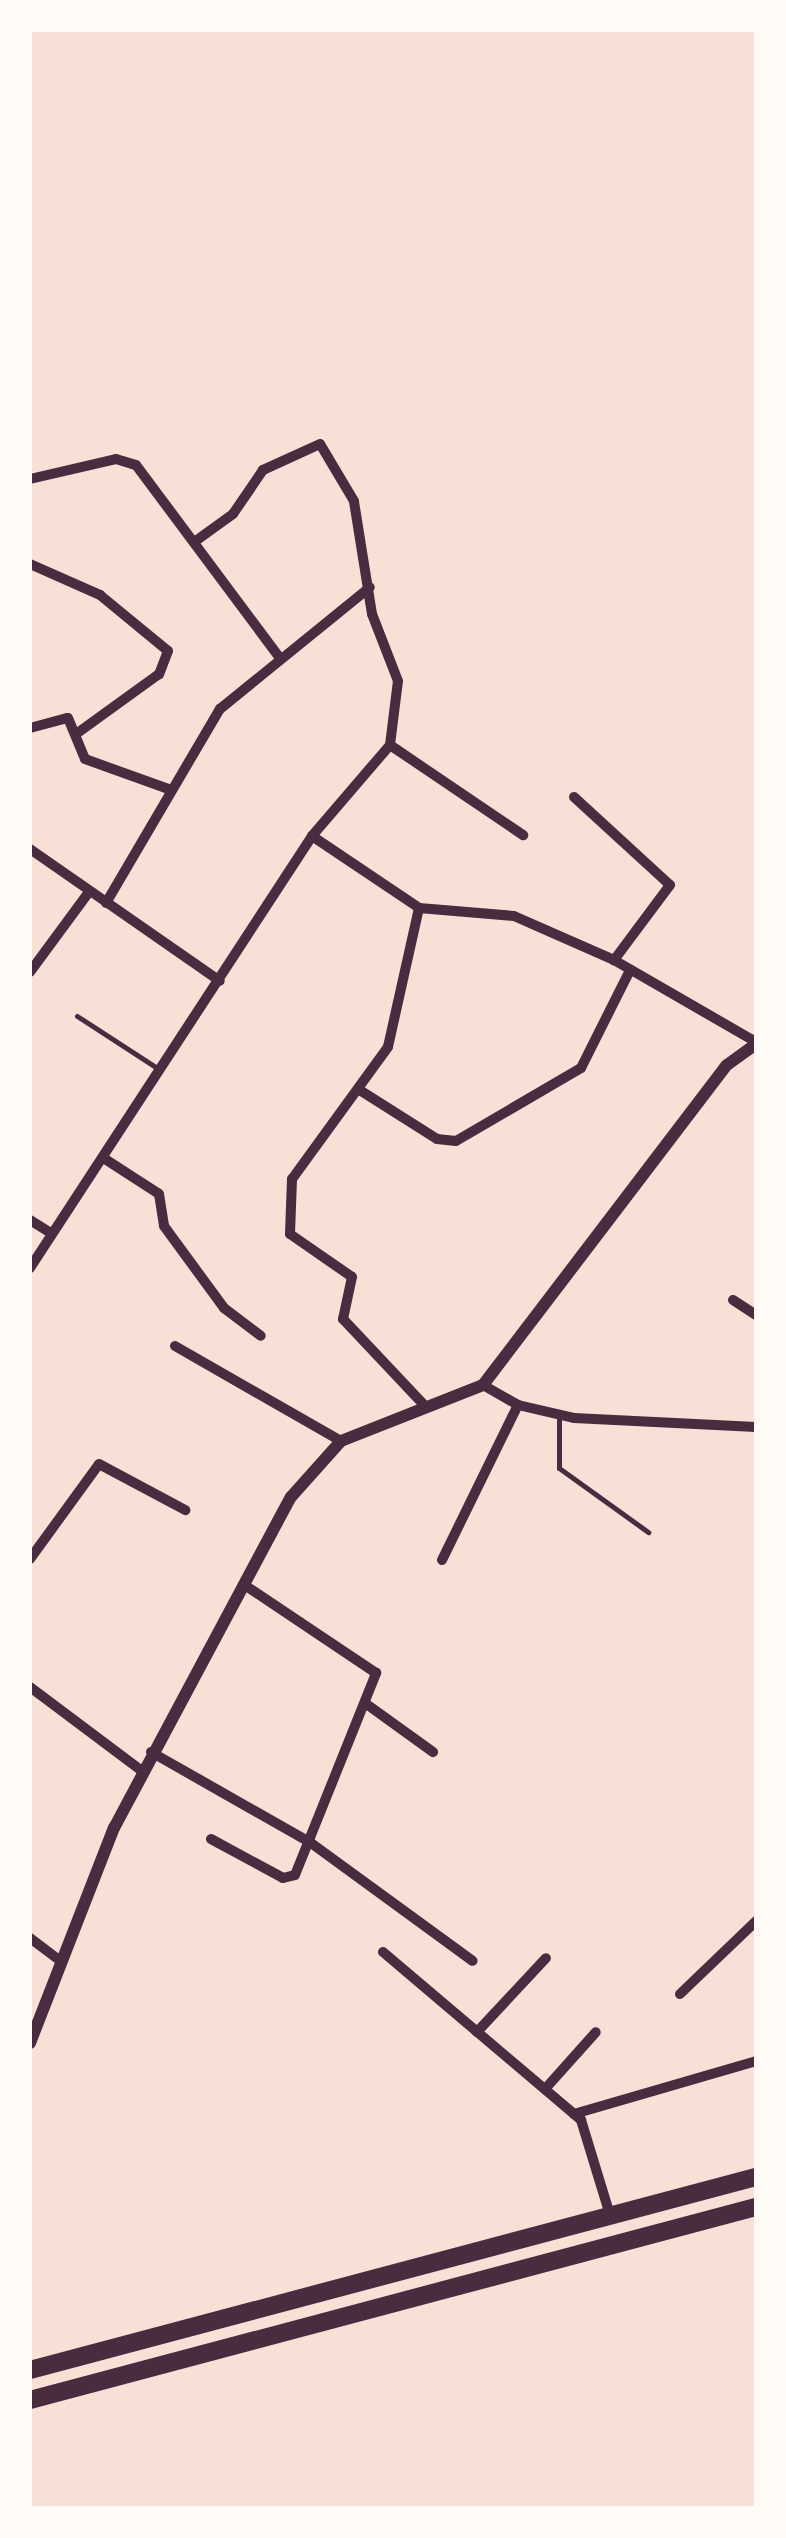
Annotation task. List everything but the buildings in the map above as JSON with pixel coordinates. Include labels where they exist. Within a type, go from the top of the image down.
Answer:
[{"type":"highway","points":[[30,2370],[756,2177]]},
{"type":"highway","points":[[30,2400],[756,2207]]},
{"type":"street","points":[[30,1268],[163,1072],[312,836],[390,745],[398,681],[370,588],[354,501],[317,441],[263,470],[232,514],[197,540]]},
{"type":"street","points":[[30,479],[126,461],[232,583],[241,617],[280,658]]},
{"type":"street","points":[[30,564],[100,595],[168,651],[159,674],[79,732]]},
{"type":"street","points":[[106,903],[227,700],[370,588]]},
{"type":"street","points":[[30,728],[62,716],[79,732],[85,759],[171,790]]},
{"type":"street","points":[[390,745],[522,835]]},
{"type":"street","points":[[574,796],[670,885],[614,960]]},
{"type":"street","points":[[30,2043],[60,1961],[151,1752],[246,1586],[291,1498],[341,1440],[483,1386],[727,1064],[756,1043],[614,960],[514,916],[419,908],[312,836]]},
{"type":"street","points":[[30,850],[220,981]]},
{"type":"street","points":[[30,972],[89,892]]},
{"type":"street","points":[[419,908],[388,1047],[292,1179],[290,1234],[352,1277],[344,1319],[427,1408]]},
{"type":"street","points":[[358,1089],[437,1140],[456,1141],[581,1068],[630,970]]},
{"type":"street","points":[[105,1158],[159,1194],[164,1226],[224,1308],[261,1336]]},
{"type":"street","points":[[30,1220],[51,1233]]},
{"type":"street","points":[[733,1300],[756,1315]]},
{"type":"street","points":[[175,1346],[341,1440]]},
{"type":"street","points":[[483,1386],[518,1406],[559,1414],[756,1427]]},
{"type":"street","points":[[442,1560],[518,1406]]},
{"type":"street","points":[[30,1559],[99,1464],[185,1510]]},
{"type":"street","points":[[212,1839],[289,1880],[311,1843],[376,1666],[246,1586]]},
{"type":"street","points":[[30,1687],[142,1771]]},
{"type":"street","points":[[365,1703],[433,1752]]},
{"type":"street","points":[[151,1752],[311,1843],[473,1961]]},
{"type":"street","points":[[680,1994],[756,1921]]},
{"type":"street","points":[[30,1938],[60,1961]]},
{"type":"street","points":[[383,1952],[587,2129],[610,2215]]},
{"type":"street","points":[[477,2032],[546,1958]]},
{"type":"street","points":[[545,2089],[596,2032]]},
{"type":"street","points":[[574,2114],[756,2060]]},
{"type":"lane","points":[[76,1016],[163,1072]]},
{"type":"lane","points":[[559,1414],[559,1468],[648,1532]]}]
